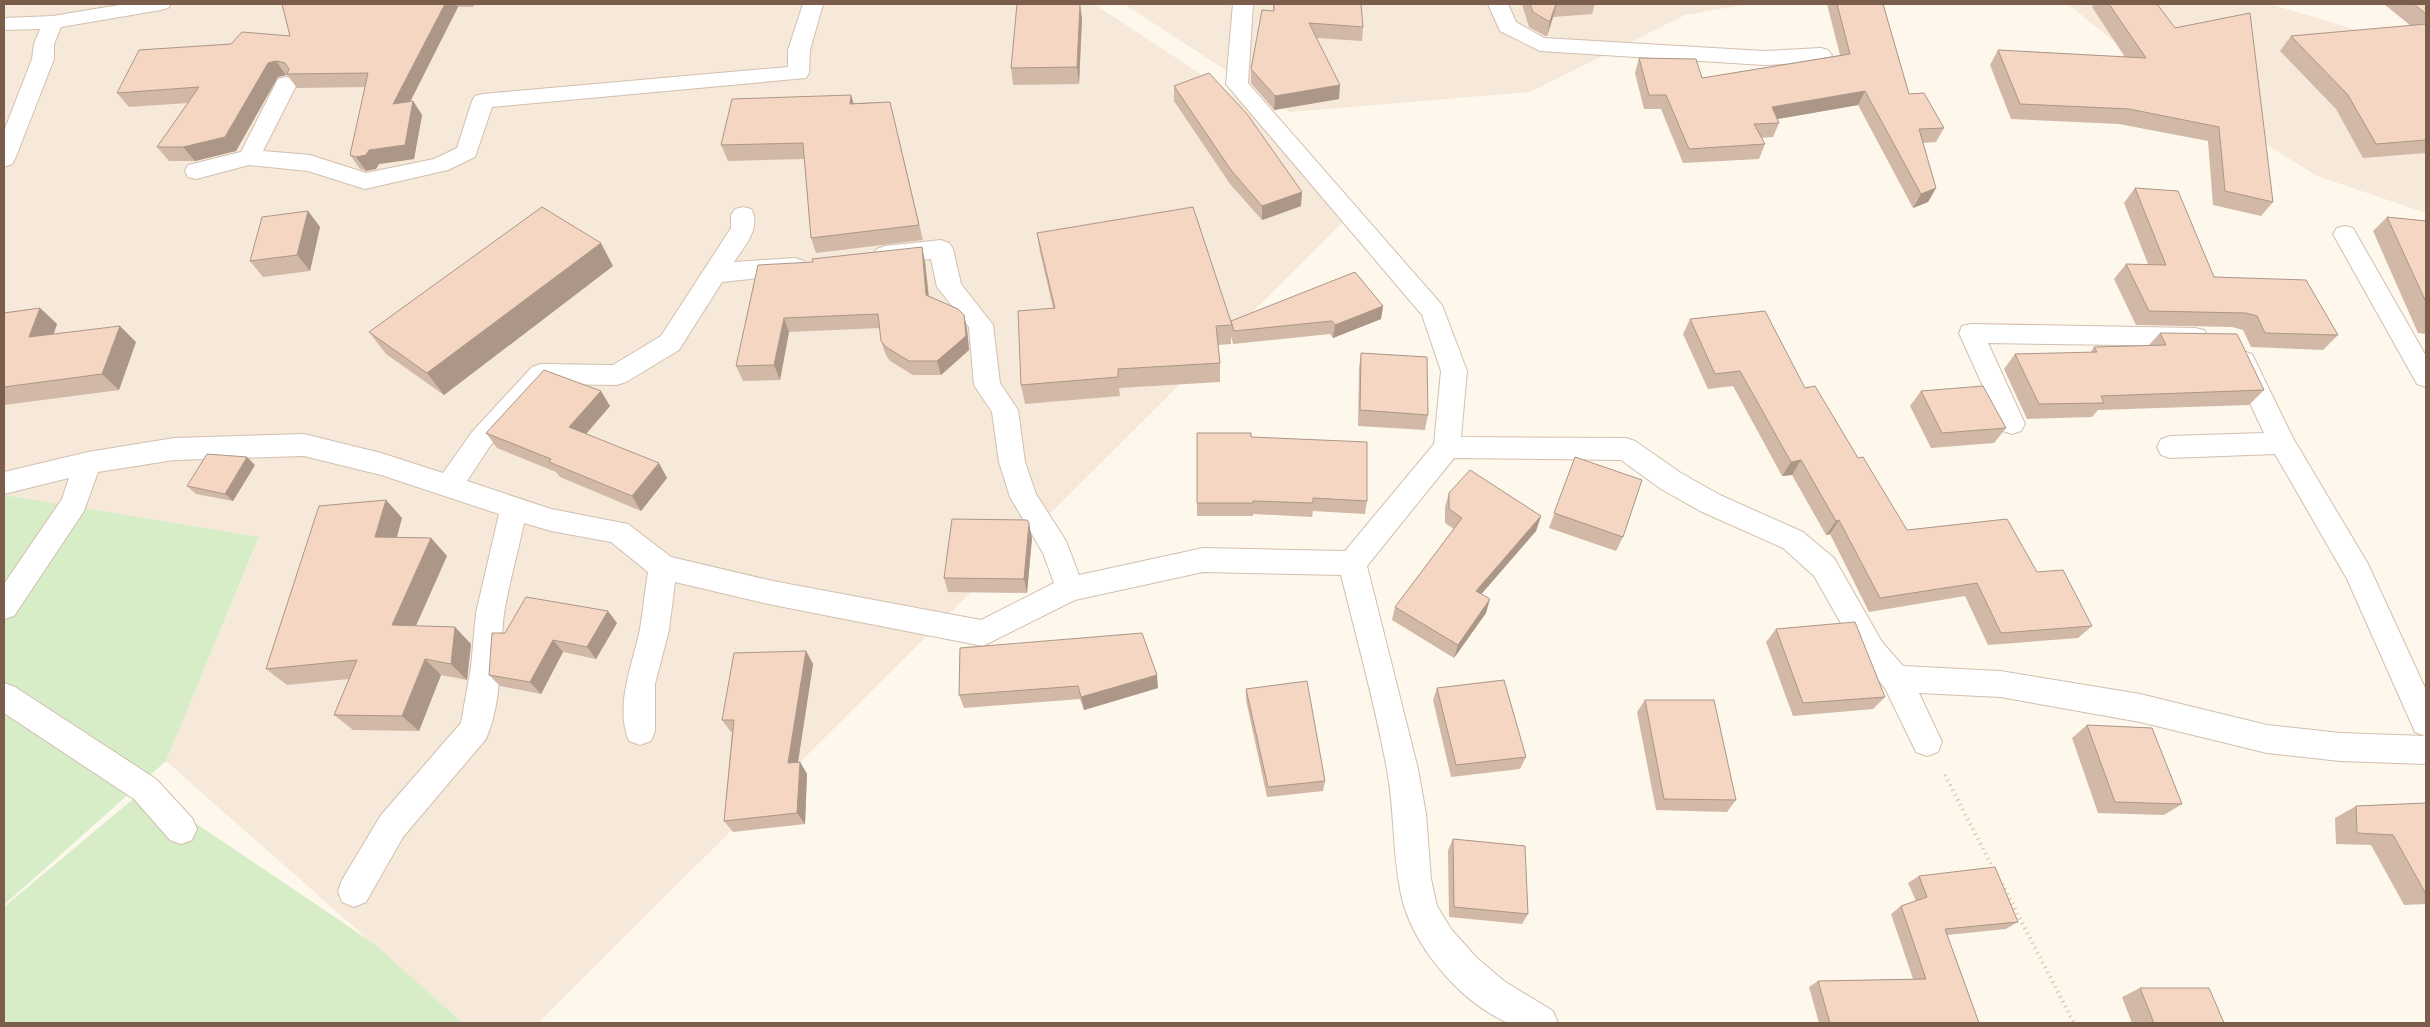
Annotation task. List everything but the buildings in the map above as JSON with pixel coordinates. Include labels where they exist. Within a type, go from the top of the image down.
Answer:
[{"type":"street","points":[[4,24],[53,22],[162,4]]},
{"type":"street","points":[[196,171],[249,157],[310,163],[364,181],[440,165],[467,152],[483,100],[798,73],[799,50],[813,4]]},
{"type":"street","points":[[1243,4],[1237,84],[1432,311],[1454,371],[1447,447],[1352,563]]},
{"type":"street","points":[[1498,4],[1507,26],[1540,44],[1764,58],[1821,55]]},
{"type":"street","points":[[4,159],[43,59],[44,44],[53,22]]},
{"type":"street","points":[[249,157],[286,84]]},
{"type":"street","points":[[449,486],[481,439],[541,374],[618,375],[670,342],[742,228],[742,215]]},
{"type":"street","points":[[2345,234],[2414,340],[2426,377]]},
{"type":"street","points":[[864,257],[940,249],[949,287],[981,325],[986,384],[1005,410],[1012,462],[1024,497],[1056,548],[1070,589]]},
{"type":"street","points":[[714,275],[733,271],[820,263]]},
{"type":"street","points":[[2012,424],[1971,333],[2227,337],[2282,443],[2358,573],[2426,722]]},
{"type":"street","points":[[2170,447],[2282,443]]},
{"type":"street","points":[[4,483],[88,463],[174,449],[304,445],[381,464],[551,520],[618,532],[663,567],[774,593],[982,634],[1070,589],[1203,560],[1352,563]]},
{"type":"street","points":[[1447,447],[1626,449],[1671,481],[1710,503],[1793,540],[1824,567],[1872,651],[1896,679],[1928,742]]},
{"type":"street","points":[[4,607],[74,504],[88,463]]},
{"type":"street","points":[[354,891],[392,826],[475,729],[486,667],[490,613],[514,507]]},
{"type":"street","points":[[1352,563],[1409,800],[1417,892],[1427,923],[1448,954],[1472,979],[1509,1007],[1541,1023]]},
{"type":"street","points":[[640,731],[640,684],[654,630],[663,567]]},
{"type":"street","points":[[1896,679],[2000,684],[2140,708],[2267,740],[2340,747],[2426,750]]},
{"type":"street","points":[[4,697],[145,789],[181,829]]},
{"type":"path","points":[[1928,742],[1996,874]]},
{"type":"path","points":[[2001,882],[2074,1023]]},
{"type":"shaded area","points":[[4,4],[1094,4],[1266,117],[1350,215],[538,1023],[463,1023],[166,761],[259,538],[4,495]]},
{"type":"shaded area","points":[[1124,4],[1749,4],[1685,15],[1530,92],[1290,112]]},
{"type":"shaded area","points":[[2068,4],[2270,4],[2420,49],[2426,47],[2426,213],[2317,176],[2162,80]]},
{"type":"green space","points":[[4,495],[259,537],[166,761],[4,905]]},
{"type":"green space","points":[[145,789],[373,943],[463,1023],[4,1023],[4,907]]}]
